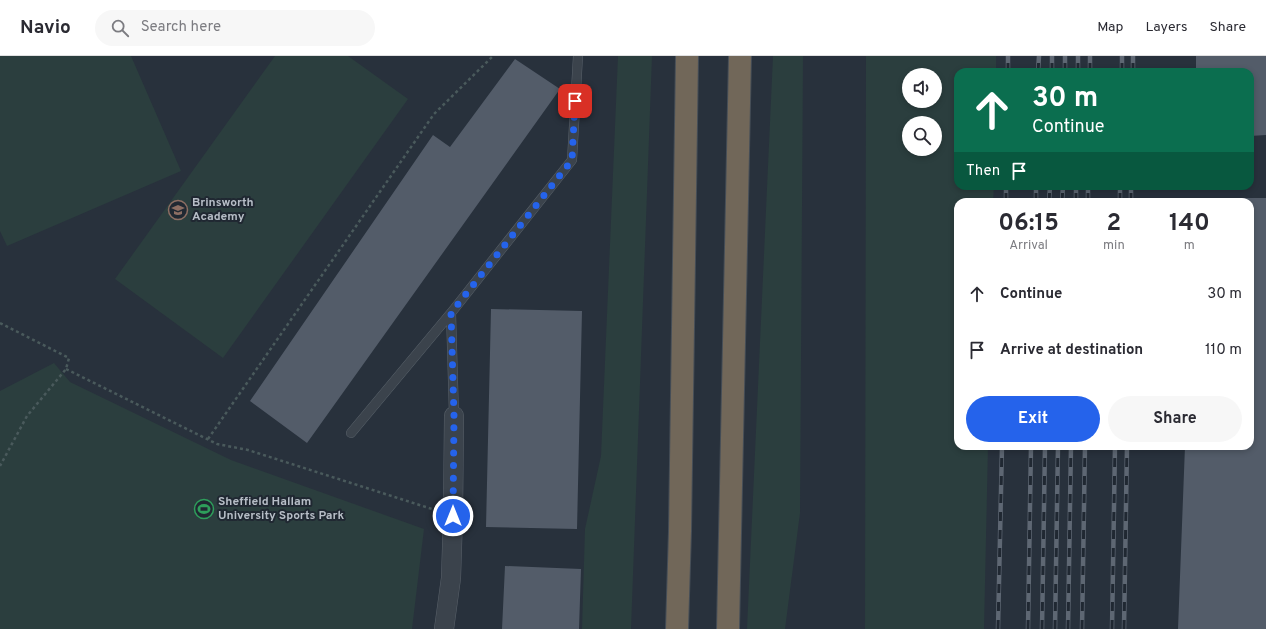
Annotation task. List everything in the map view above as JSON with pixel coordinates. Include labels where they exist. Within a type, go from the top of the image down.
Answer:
[{"type":"highway","points":[[677,629],[680,531],[687,56]]},
{"type":"highway","points":[[728,629],[740,56]]},
{"type":"street","points":[[444,629],[451,578],[454,416]]},
{"type":"lane","points":[[351,433],[451,313],[572,160],[578,56]]},
{"type":"lane","points":[[451,313],[454,416]]},
{"type":"path","points":[[208,439],[434,114],[493,56]]},
{"type":"path","points":[[0,323],[69,358],[66,369],[27,416],[0,466]]},
{"type":"path","points":[[66,369],[217,444],[248,450],[453,516]]},
{"type":"shaded area","points":[[0,56],[131,56],[181,171],[7,246],[0,231]]},
{"type":"shaded area","points":[[275,56],[348,56],[408,99],[223,358],[115,279]]},
{"type":"shaded area","points":[[618,56],[652,56],[631,629],[582,629],[585,529],[601,456]]},
{"type":"shaded area","points":[[773,56],[803,56],[800,513],[785,629],[747,629]]},
{"type":"shaded area","points":[[866,56],[996,56],[996,68],[954,68],[954,190],[994,190],[993,198],[954,198],[954,450],[988,450],[984,629],[865,629]]},
{"type":"shaded area","name":"Sheffield Hallam University Sports Park","points":[[54,363],[70,382],[231,460],[424,529],[412,629],[0,629],[0,391]]},
{"type":"building","points":[[1196,56],[1266,56],[1266,135],[1254,136],[1254,68],[1196,68]]},
{"type":"building","points":[[515,59],[560,89],[307,443],[250,401],[433,135],[450,147]]},
{"type":"building","points":[[1254,198],[1266,198],[1266,629],[1178,629],[1185,450],[1254,450]]},
{"type":"building","points":[[491,309],[582,311],[577,529],[486,527]]},
{"type":"building","points":[[505,566],[581,569],[579,629],[502,629]]},
{"type":"railway","points":[[1008,56],[1008,68]]},
{"type":"railway","points":[[1038,68],[1039,56]]},
{"type":"railway","points":[[1052,56],[1052,68]]},
{"type":"railway","points":[[1065,56],[1065,68]]},
{"type":"railway","points":[[1078,56],[1078,68]]},
{"type":"railway","points":[[1090,56],[1090,68]]},
{"type":"railway","points":[[1122,56],[1122,68]]},
{"type":"railway","points":[[1133,56],[1133,68]]},
{"type":"railway","points":[[1006,190],[1006,198]]},
{"type":"railway","points":[[1036,190],[1036,198]]},
{"type":"railway","points":[[1049,198],[1050,190]]},
{"type":"railway","points":[[1062,198],[1063,190]]},
{"type":"railway","points":[[1076,190],[1076,198]]},
{"type":"railway","points":[[1088,190],[1088,198]]},
{"type":"railway","points":[[1120,190],[1120,198]]},
{"type":"railway","points":[[1131,190],[1131,198]]},
{"type":"railway","points":[[998,629],[1002,450]]},
{"type":"railway","points":[[1028,629],[1031,450]]},
{"type":"railway","points":[[1042,629],[1045,450]]},
{"type":"railway","points":[[1055,629],[1058,450]]},
{"type":"railway","points":[[1068,629],[1071,450]]},
{"type":"railway","points":[[1082,629],[1085,450]]},
{"type":"railway","points":[[1112,629],[1115,450]]},
{"type":"railway","points":[[1124,629],[1127,450]]},
{"type":"place","name":"Brinsworth Academy","points":[[178,210]]},
{"type":"place","name":"Sheffield Hallam University Sports Park","points":[[204,509]]},
{"type":"route","points":[[453,516],[454,416],[451,313],[572,160],[575,101]]}]
